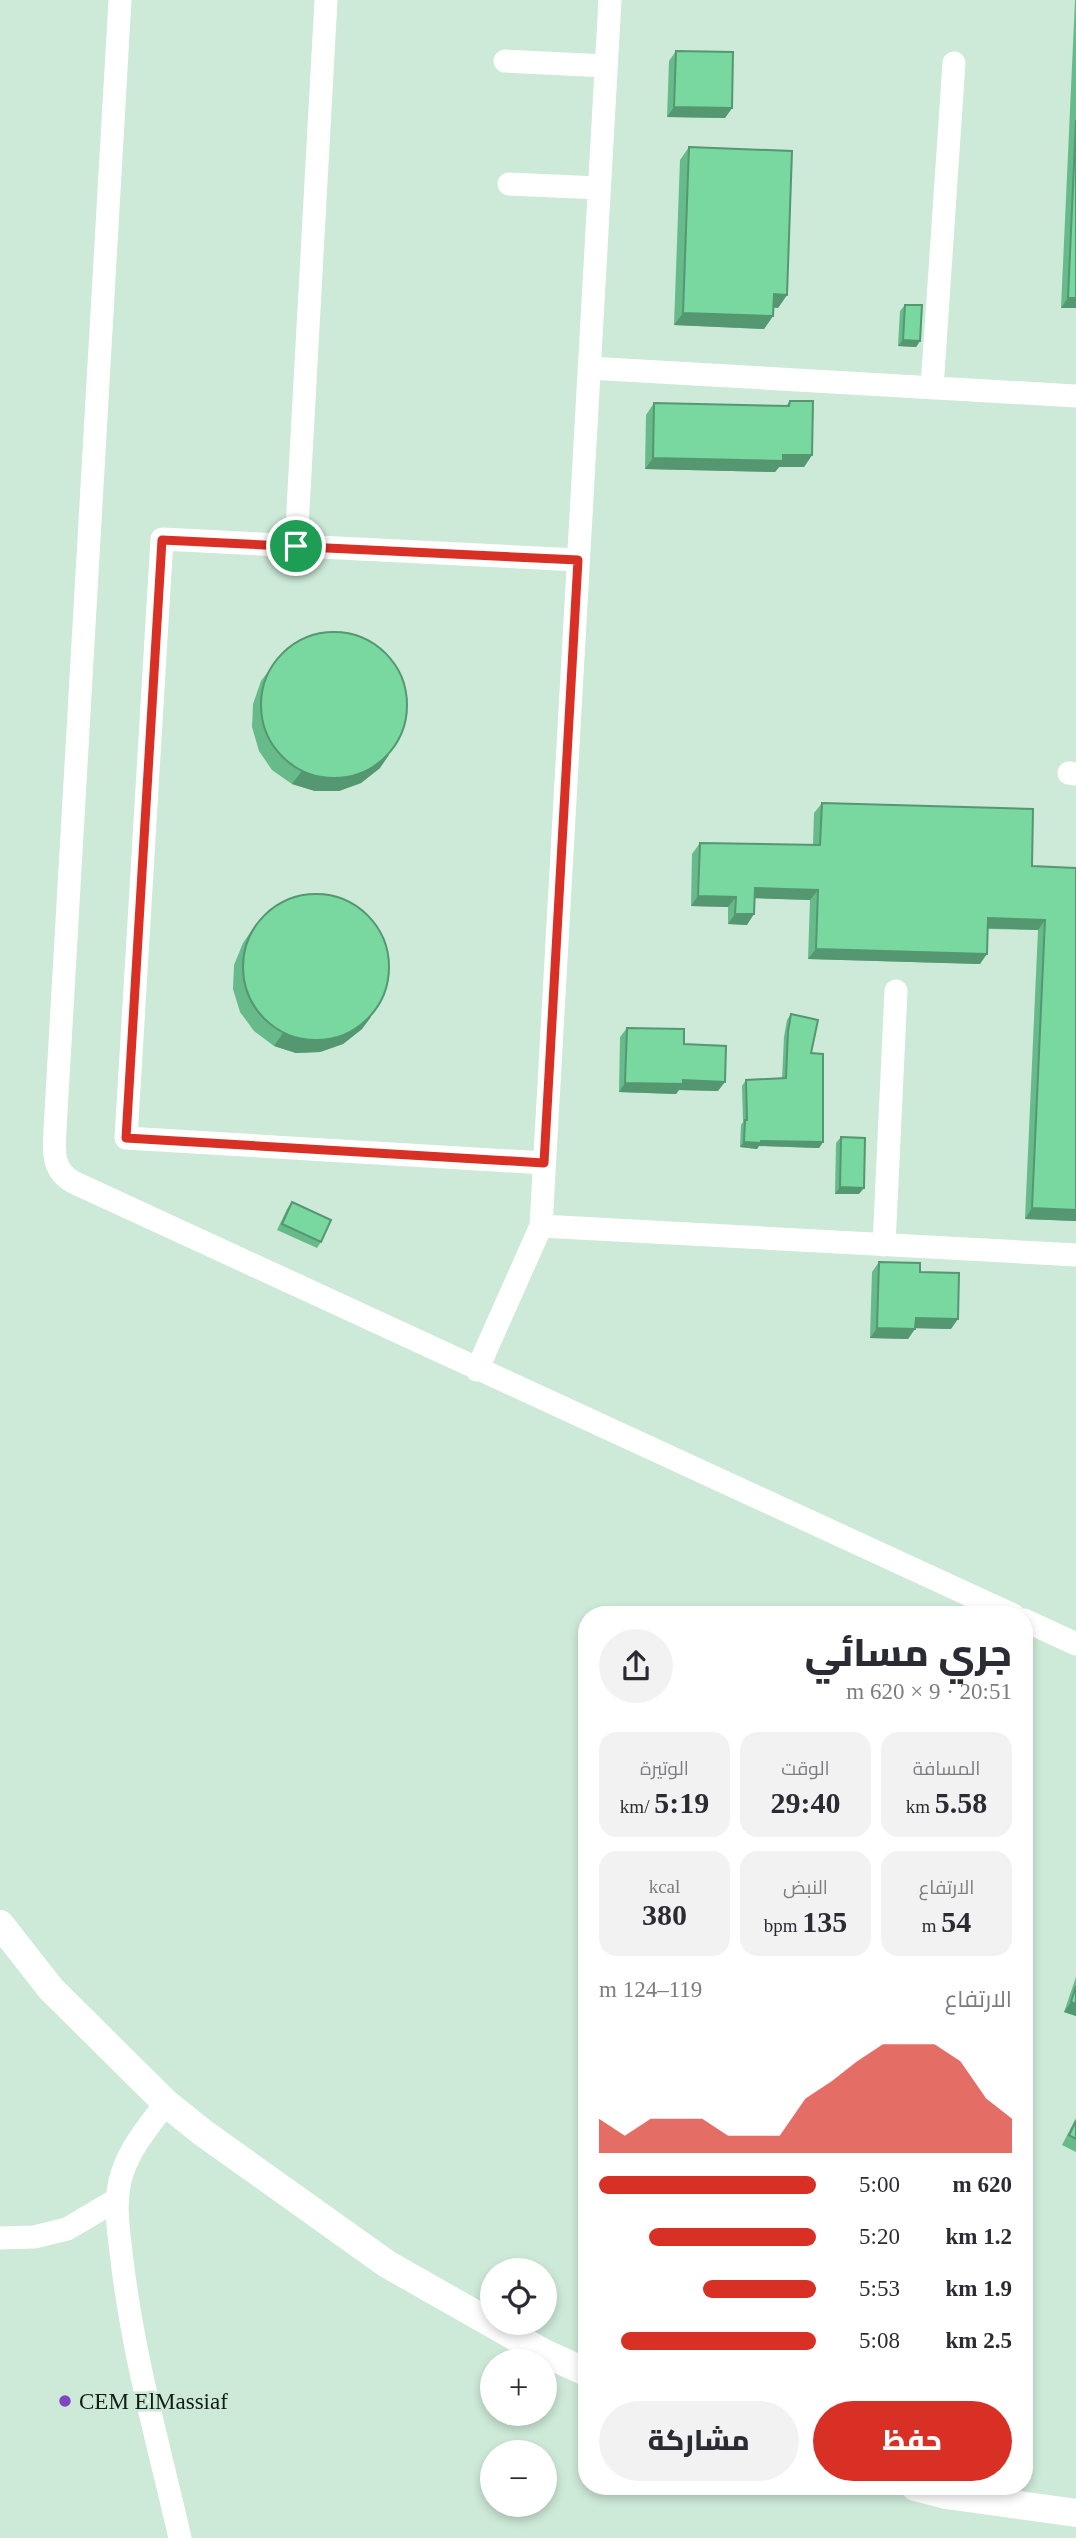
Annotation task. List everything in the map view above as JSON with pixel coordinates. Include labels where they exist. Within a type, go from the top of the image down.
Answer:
[{"type":"main road","points":[[0,1924],[51,1989],[166,2103],[213,2140],[387,2264],[542,2352],[578,2368]]},
{"type":"main road","points":[[953,2495],[1076,2513]]},
{"type":"street","points":[[120,0],[55,1116],[54,1152],[57,1166],[64,1176],[73,1182],[993,1606]]},
{"type":"street","points":[[296,546],[327,0]]},
{"type":"street","points":[[477,1370],[541,1226],[610,0]]},
{"type":"street","points":[[505,61],[606,66]]},
{"type":"street","points":[[932,388],[954,63]]},
{"type":"street","points":[[509,184],[599,188]]},
{"type":"street","points":[[589,368],[1076,396]]},
{"type":"street","points":[[544,1163],[126,1138],[162,540],[578,560]]},
{"type":"street","points":[[884,1245],[896,991]]},
{"type":"street","points":[[541,1226],[1076,1255]]},
{"type":"street","points":[[1033,1624],[1076,1644]]},
{"type":"street","points":[[166,2103],[141,2135],[131,2153],[121,2177],[116,2200],[124,2280],[139,2368],[180,2538]]},
{"type":"street","points":[[0,2238],[34,2236],[67,2229],[116,2200]]},
{"type":"building","points":[[676,51],[733,52],[732,108],[674,107]]},
{"type":"building","points":[[1076,120],[1076,298],[1068,298]]},
{"type":"building","points":[[689,147],[792,151],[787,295],[774,294],[773,316],[683,313]]},
{"type":"building","points":[[905,305],[922,305],[920,341],[903,340]]},
{"type":"building","points":[[790,401],[813,401],[812,455],[783,455],[783,461],[653,458],[654,403],[789,406]]},
{"type":"building","points":[[334,632],[362,637],[386,653],[402,677],[407,705],[402,733],[386,757],[362,773],[334,778],[306,773],[282,757],[266,733],[261,705],[266,677],[282,653],[306,637]]},
{"type":"building","points":[[822,803],[1033,809],[1032,866],[1076,868],[1076,1210],[1032,1208],[1045,920],[988,918],[987,954],[816,949],[818,890],[755,888],[754,914],[735,914],[736,897],[698,896],[700,843],[820,845]]},
{"type":"building","points":[[316,894],[344,899],[368,915],[384,939],[389,967],[384,995],[368,1019],[344,1035],[316,1040],[288,1035],[264,1019],[248,995],[243,967],[248,939],[264,915],[288,899]]},
{"type":"building","points":[[791,1014],[818,1020],[811,1053],[823,1054],[823,1142],[744,1142],[747,1120],[746,1080],[786,1078]]},
{"type":"building","points":[[627,1028],[684,1029],[684,1044],[726,1046],[725,1082],[683,1080],[683,1084],[625,1083]]},
{"type":"building","points":[[841,1137],[865,1138],[864,1188],[840,1187]]},
{"type":"building","points":[[292,1202],[331,1220],[321,1242],[282,1224]]},
{"type":"building","points":[[879,1262],[920,1263],[920,1272],[959,1273],[958,1319],[916,1318],[915,1329],[877,1328]]},
{"type":"building","points":[[1076,1986],[1076,2004],[1071,2002]]},
{"type":"building","points":[[1076,2121],[1076,2139],[1069,2135]]},
{"type":"place","name":"CEM ElMassiaf","points":[[65,2401]]},
{"type":"route","points":[[162,540],[296,546],[578,560],[544,1163],[126,1138],[162,540]]}]
